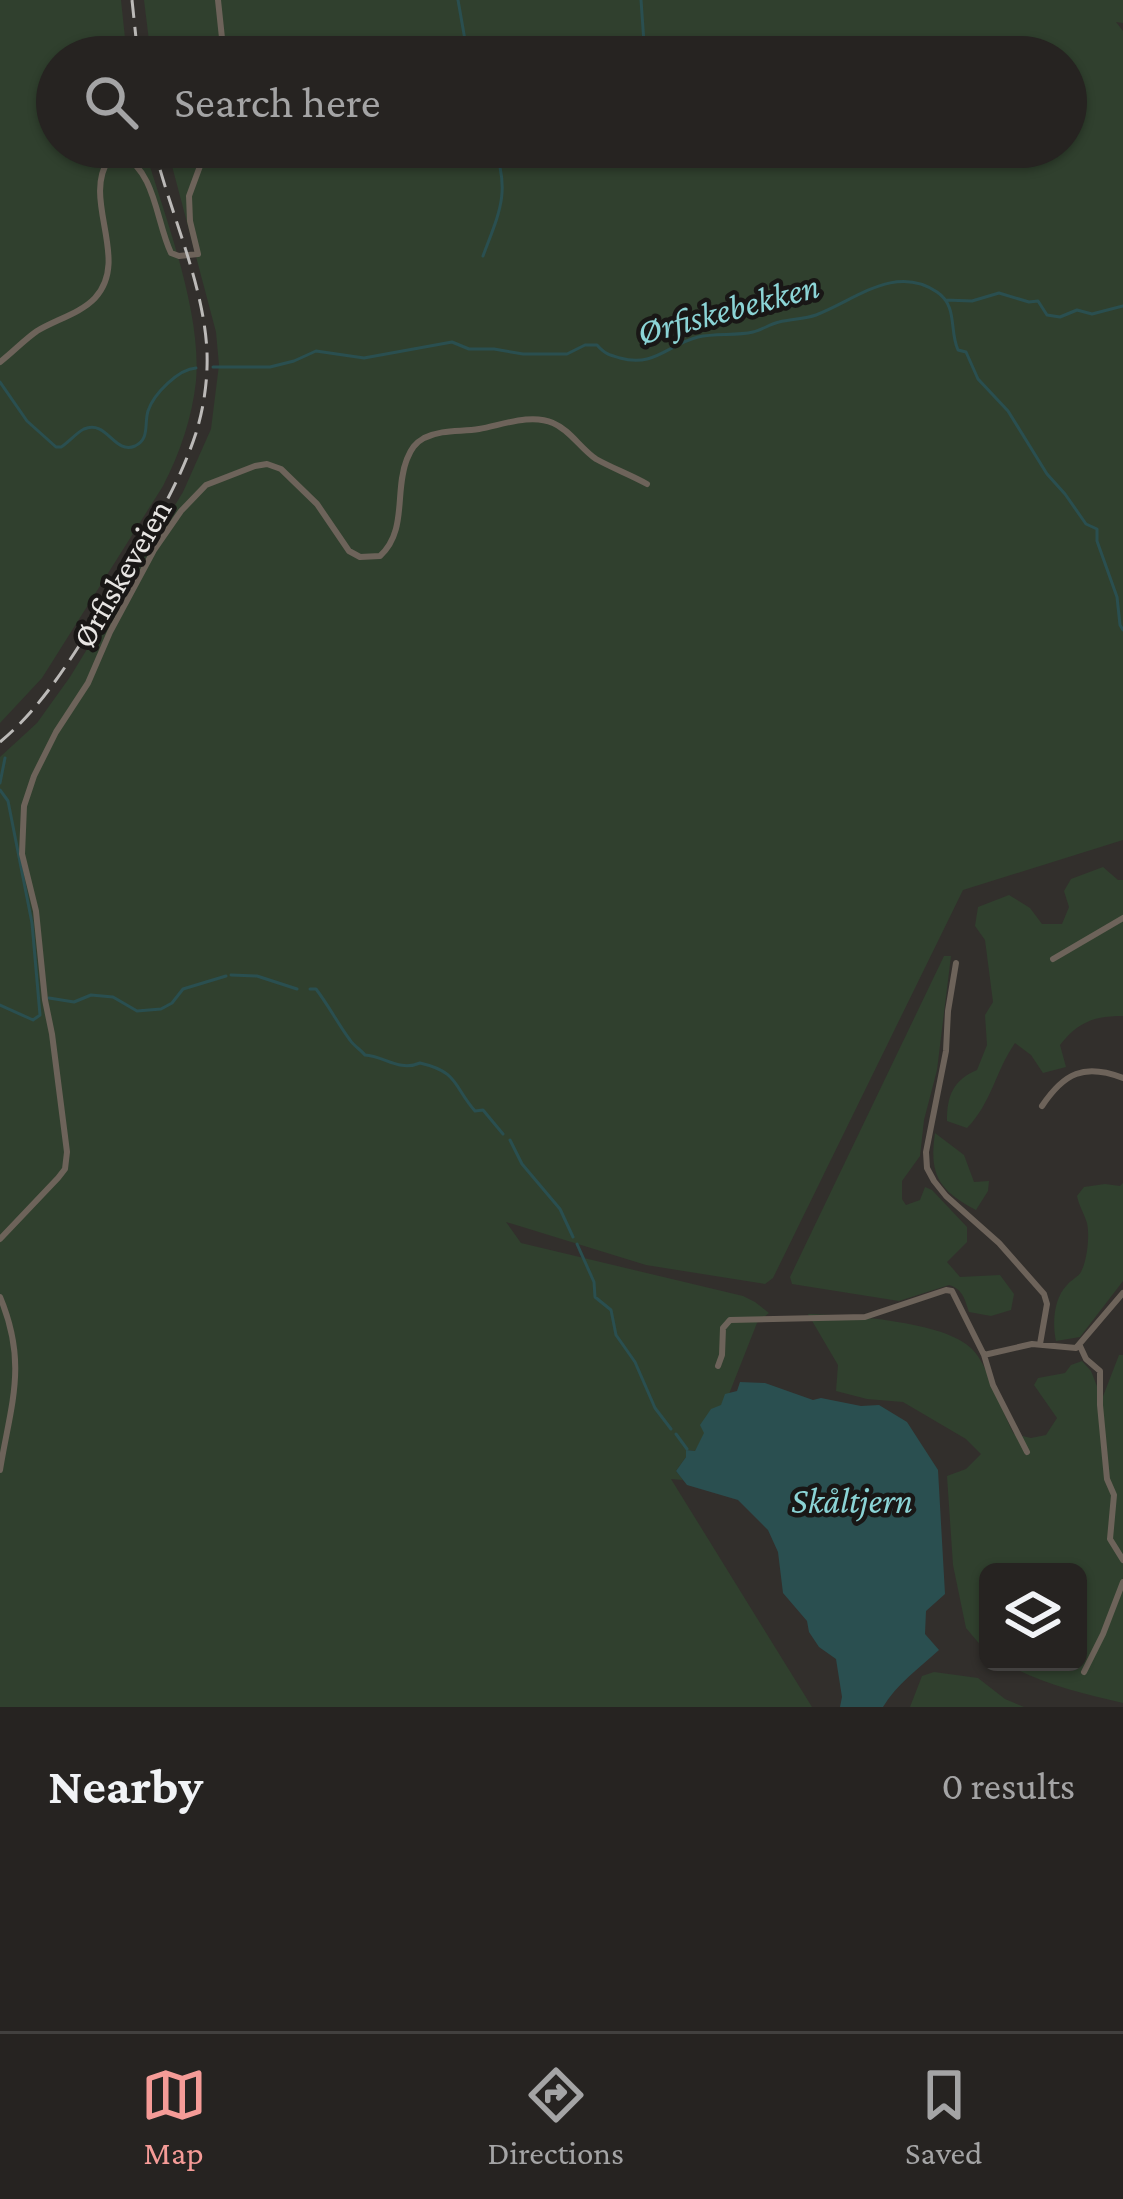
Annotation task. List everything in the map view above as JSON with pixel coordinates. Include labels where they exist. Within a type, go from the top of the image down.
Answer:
[{"type":"street","points":[[218,0],[222,36]]},
{"type":"street","points":[[0,362],[39,330],[99,295],[109,258],[99,188],[104,168]]},
{"type":"street","points":[[138,168],[167,248],[179,256],[198,254],[189,196],[200,168]]},
{"type":"street","name":"Ørfiskeveien","points":[[0,1239],[58,1178],[67,1152],[36,911],[22,854],[24,806],[48,747],[88,683],[154,550],[196,493],[206,484],[255,466],[281,469],[317,504],[349,551],[373,557],[391,546],[403,470],[413,446],[434,434],[509,422],[553,422],[600,461],[647,484]]},
{"type":"street","points":[[1053,959],[1123,918]]},
{"type":"street","points":[[956,963],[927,1168],[946,1196],[999,1243],[1044,1294],[1047,1304],[1040,1344]]},
{"type":"street","points":[[1042,1106],[1071,1074],[1101,1070],[1123,1078]]},
{"type":"street","points":[[718,1366],[723,1328],[730,1320],[866,1317],[952,1291],[1027,1452]]},
{"type":"street","points":[[984,1355],[1040,1344],[1080,1346],[1123,1292]]},
{"type":"street","points":[[0,1297],[14,1335],[17,1368],[0,1470]]},
{"type":"street","points":[[1080,1346],[1100,1371],[1107,1479],[1114,1495],[1110,1539],[1123,1560]]},
{"type":"street","points":[[1084,1672],[1123,1582]]},
{"type":"green space","points":[[0,0],[121,0],[125,36],[36,36],[36,168],[151,168],[187,294],[196,381],[180,448],[163,486],[42,678],[0,723]]},
{"type":"green space","points":[[144,0],[1123,0],[1123,23],[1116,22],[1123,31],[1123,840],[963,890],[773,1278],[765,1284],[646,1265],[506,1222],[521,1243],[743,1296],[769,1313],[757,1323],[729,1394],[695,1451],[686,1450],[676,1471],[683,1480],[671,1479],[812,1707],[0,1707],[0,757],[37,723],[70,677],[183,492],[211,429],[219,365],[216,332],[173,168],[1087,168],[1087,36],[148,36]]},
{"type":"green space","points":[[1103,867],[1123,880],[1123,1016],[1080,1026],[1060,1045],[1066,1067],[1043,1073],[1015,1043],[967,1128],[947,1121],[953,1090],[977,1070],[987,1045],[985,1015],[993,1002],[985,940],[975,926],[978,907],[1009,895],[1030,908],[1042,924],[1062,924],[1069,907],[1064,891],[1071,879]]},
{"type":"green space","points":[[944,956],[951,956],[937,1070],[920,1156],[902,1181],[902,1199],[906,1205],[920,1200],[925,1187],[932,1190],[967,1227],[967,1242],[947,1262],[960,1277],[1000,1275],[1014,1294],[1011,1310],[991,1316],[969,1312],[960,1292],[949,1285],[899,1301],[792,1284],[790,1277]]},
{"type":"green space","points":[[935,1133],[964,1155],[974,1182],[989,1181],[976,1210],[939,1179]]},
{"type":"green space","points":[[1123,1183],[1123,1281],[1080,1337],[1056,1341],[1057,1304],[1085,1262],[1087,1223],[1077,1196],[1084,1187]]},
{"type":"green space","points":[[808,1314],[894,1321],[959,1339],[984,1366],[1014,1434],[1031,1438],[1046,1435],[1057,1418],[1034,1385],[1038,1378],[1065,1373],[1082,1361],[1102,1399],[1119,1355],[1123,1355],[1123,1703],[1021,1671],[1087,1671],[1087,1563],[979,1563],[979,1643],[966,1628],[953,1565],[947,1476],[966,1469],[981,1454],[966,1439],[903,1402],[836,1391],[838,1365]]},
{"type":"green space","points":[[934,1672],[978,1678],[1024,1707],[910,1707],[922,1676]]},
{"type":"water","name":"Skåltjern","points":[[740,1382],[765,1383],[813,1400],[879,1405],[907,1422],[938,1470],[945,1594],[926,1611],[925,1634],[939,1650],[883,1707],[840,1707],[836,1659],[819,1647],[807,1621],[783,1593],[778,1552],[768,1530],[738,1500],[687,1485],[676,1471],[686,1450],[695,1451],[704,1433],[700,1425],[711,1409],[721,1405],[725,1394],[737,1391]]},
{"type":"waterway","points":[[458,0],[464,36]]},
{"type":"waterway","points":[[641,0],[644,36]]},
{"type":"waterway","points":[[483,256],[498,214],[500,168]]},
{"type":"waterway","name":"Ørfiskebekken","points":[[213,367],[270,367],[316,351],[364,358],[452,342],[469,349],[523,354],[567,354],[597,345],[613,356],[642,360],[698,337],[746,333],[812,316],[875,287],[906,281],[921,284],[944,298],[958,350],[966,352],[978,379],[1008,411],[1047,474],[1086,524],[1097,529],[1123,630]]},
{"type":"waterway","points":[[945,300],[972,301],[999,293],[1038,301],[1047,315],[1060,317],[1077,310],[1092,314],[1123,306]]},
{"type":"waterway","name":"Ørfiskebekken","points":[[0,382],[27,421],[56,447],[92,427],[128,447],[143,439],[148,411],[161,390],[196,368]]},
{"type":"waterway","points":[[0,783],[5,758]]},
{"type":"waterway","points":[[0,790],[8,801],[32,923],[40,1015],[33,1020],[0,1005]]},
{"type":"waterway","points":[[231,975],[257,976],[297,989]]},
{"type":"waterway","points":[[49,998],[74,1002],[91,995],[113,997],[137,1011],[161,1009],[183,989],[226,976]]},
{"type":"waterway","points":[[310,989],[316,989],[365,1055],[442,1071],[475,1111],[483,1110],[503,1134]]},
{"type":"waterway","points":[[510,1140],[522,1164],[560,1209],[573,1237]]},
{"type":"waterway","points":[[577,1244],[594,1282],[595,1297],[611,1310],[616,1335],[671,1429]]},
{"type":"waterway","points":[[676,1434],[687,1449]]},
{"type":"railway","points":[[132,0],[136,36]]},
{"type":"railway","points":[[0,742],[47,692],[86,635],[169,497],[199,423],[207,372],[205,326],[160,168]]}]
